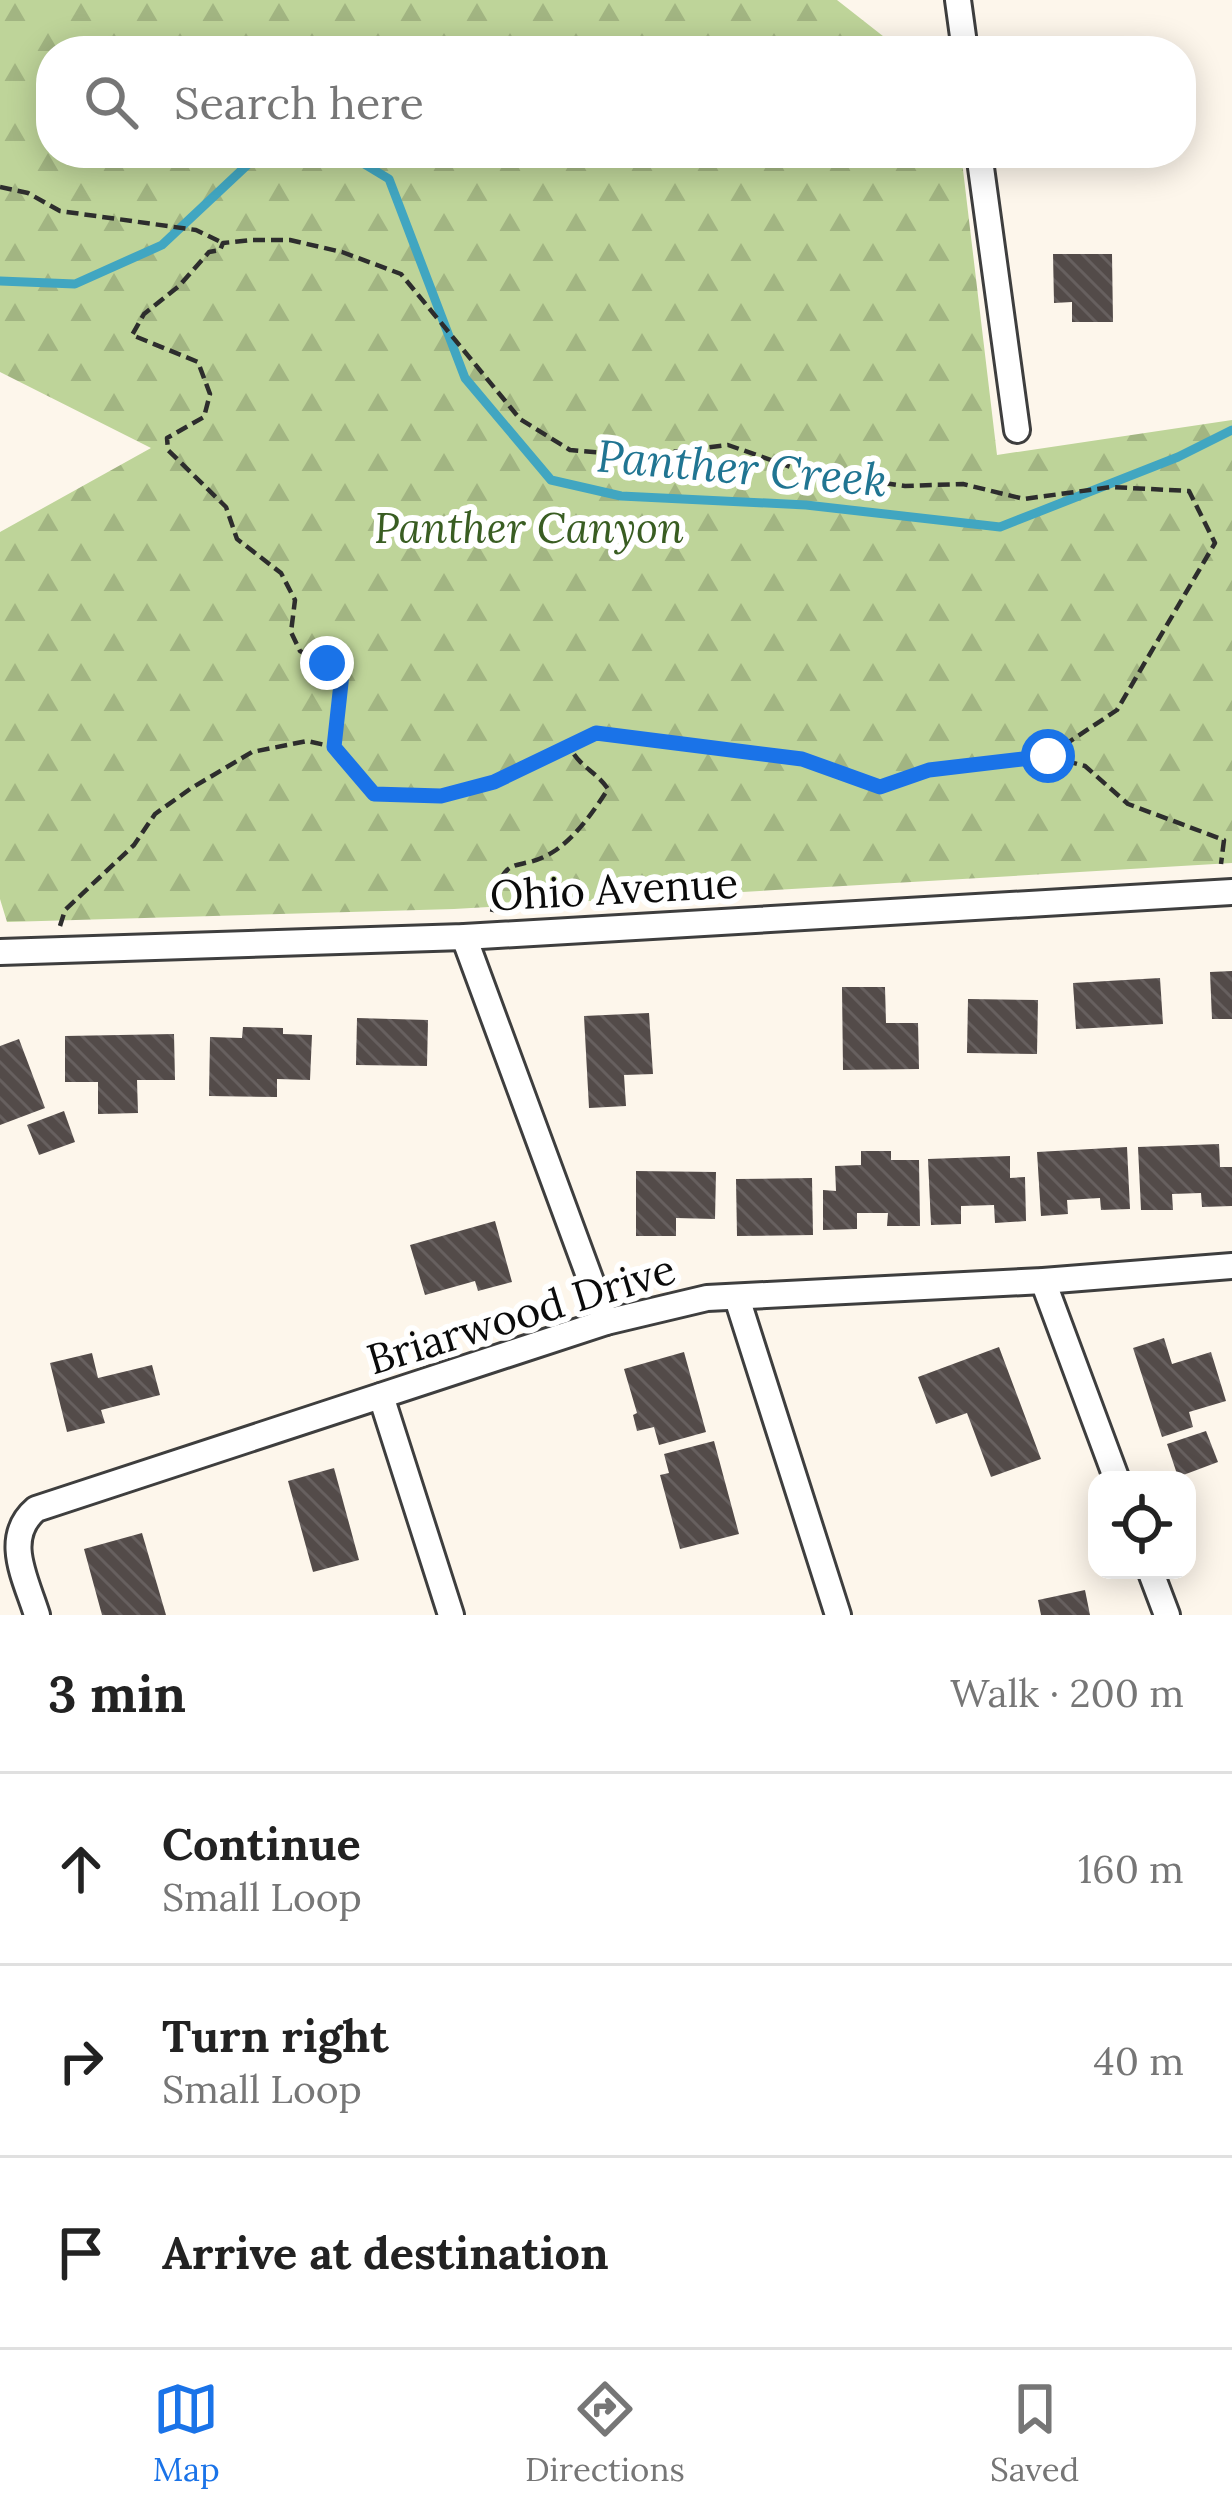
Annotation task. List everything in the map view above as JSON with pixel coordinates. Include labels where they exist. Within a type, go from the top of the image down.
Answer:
[{"type":"street","points":[[958,0],[963,36]]},
{"type":"street","points":[[981,168],[1017,430]]},
{"type":"street","name":"Ohio Avenue","points":[[0,952],[476,936],[1224,893]]},
{"type":"street","points":[[476,936],[606,1322]]},
{"type":"street","name":"Briarwood Drive","points":[[37,1615],[17,1553],[18,1533],[36,1509],[606,1322],[707,1298],[1043,1281],[1232,1265]]},
{"type":"street","points":[[1043,1281],[1114,1471]]},
{"type":"street","points":[[737,1298],[838,1615]]},
{"type":"street","points":[[381,1396],[451,1615]]},
{"type":"street","points":[[1153,1579],[1167,1615]]},
{"type":"path","points":[[0,187],[28,193],[60,211],[196,230],[223,242],[290,240],[342,252],[401,274],[520,419],[570,450],[640,456],[728,446],[802,471],[905,486],[963,484],[1024,499],[1111,487],[1190,491],[1215,543],[1117,710],[1048,756]]},
{"type":"path","points":[[223,242],[220,250],[209,252],[144,314],[132,335],[198,362],[209,394],[204,417],[167,438],[168,450],[226,507],[237,539],[281,573],[295,600],[291,632],[300,651],[342,674],[334,747]]},
{"type":"path","points":[[57,950],[65,910],[134,845],[155,814],[252,752],[307,741],[334,747],[374,794],[441,796],[494,782],[596,733],[802,759],[880,787],[929,770],[1048,756],[1084,766],[1128,803],[1224,840],[1224,893]]},
{"type":"path","points":[[476,936],[497,880],[513,864],[555,851],[586,821],[608,789],[579,766],[568,746]]},
{"type":"green space","name":"Panther Canyon","points":[[0,0],[837,0],[883,36],[36,36],[36,168],[963,168],[997,455],[1232,420],[1232,863],[454,909],[7,922],[0,899],[0,532],[151,448],[0,372]]},
{"type":"building","points":[[1053,254],[1112,254],[1113,322],[1072,322],[1072,302],[1054,303]]},
{"type":"building","points":[[1232,971],[1232,1019],[1212,1019],[1210,972]]},
{"type":"building","points":[[1160,978],[1163,1024],[1076,1029],[1073,983]]},
{"type":"building","points":[[842,987],[885,987],[886,1023],[918,1023],[919,1069],[843,1070]]},
{"type":"building","points":[[968,999],[1038,1000],[1037,1054],[967,1053]]},
{"type":"building","points":[[649,1013],[653,1074],[624,1075],[626,1106],[589,1108],[584,1016]]},
{"type":"building","points":[[357,1018],[428,1020],[427,1066],[356,1065]]},
{"type":"building","points":[[243,1027],[283,1028],[283,1034],[312,1035],[310,1080],[277,1079],[277,1097],[209,1096],[210,1037],[242,1038]]},
{"type":"building","points":[[174,1034],[175,1080],[137,1080],[138,1113],[98,1114],[98,1082],[65,1082],[65,1036]]},
{"type":"building","points":[[19,1039],[45,1108],[0,1125],[0,1046]]},
{"type":"building","points":[[64,1111],[75,1142],[39,1155],[27,1125]]},
{"type":"building","points":[[1219,1144],[1220,1167],[1232,1167],[1232,1206],[1202,1207],[1201,1193],[1172,1194],[1173,1210],[1141,1210],[1138,1147]]},
{"type":"building","points":[[1127,1147],[1130,1209],[1101,1210],[1100,1198],[1067,1200],[1068,1214],[1041,1216],[1037,1152]]},
{"type":"building","points":[[861,1151],[891,1151],[891,1160],[919,1160],[920,1226],[887,1226],[888,1213],[857,1213],[857,1229],[823,1230],[823,1190],[836,1191],[835,1166],[861,1165]]},
{"type":"building","points":[[1010,1156],[1010,1178],[1025,1177],[1026,1221],[995,1223],[994,1205],[961,1206],[961,1224],[931,1225],[928,1159]]},
{"type":"building","points":[[636,1171],[716,1172],[715,1219],[676,1218],[676,1236],[636,1236]]},
{"type":"building","points":[[812,1178],[813,1235],[737,1236],[736,1179]]},
{"type":"building","points":[[495,1221],[512,1282],[478,1291],[475,1281],[425,1295],[410,1245]]},
{"type":"building","points":[[1164,1338],[1172,1364],[1211,1352],[1226,1401],[1189,1412],[1193,1427],[1162,1437],[1133,1348]]},
{"type":"building","points":[[999,1347],[1041,1459],[991,1477],[967,1413],[936,1424],[918,1377]]},
{"type":"building","points":[[684,1352],[706,1432],[659,1445],[654,1427],[637,1431],[633,1415],[637,1413],[624,1369]]},
{"type":"building","points":[[92,1353],[98,1378],[152,1365],[160,1395],[101,1410],[105,1423],[67,1432],[50,1363]]},
{"type":"building","points":[[1206,1431],[1218,1462],[1194,1471],[1176,1471],[1167,1444]]},
{"type":"building","points":[[714,1441],[739,1534],[680,1549],[660,1475],[669,1473],[664,1454]]},
{"type":"building","points":[[334,1468],[359,1560],[313,1572],[288,1481]]},
{"type":"building","points":[[142,1533],[166,1615],[102,1615],[84,1549]]},
{"type":"building","points":[[1085,1590],[1090,1615],[1041,1615],[1038,1600]]},
{"type":"waterway","name":"Panther Creek","points":[[0,281],[75,284],[162,245],[244,168]]},
{"type":"waterway","name":"Panther Creek","points":[[371,168],[389,179],[465,378],[551,480],[621,496],[806,505],[1000,527],[1178,457],[1232,430]]},
{"type":"route","points":[[327,663],[342,674],[334,747],[374,794],[441,796],[494,782],[596,733],[802,759],[880,787],[929,770],[1048,756]]}]
